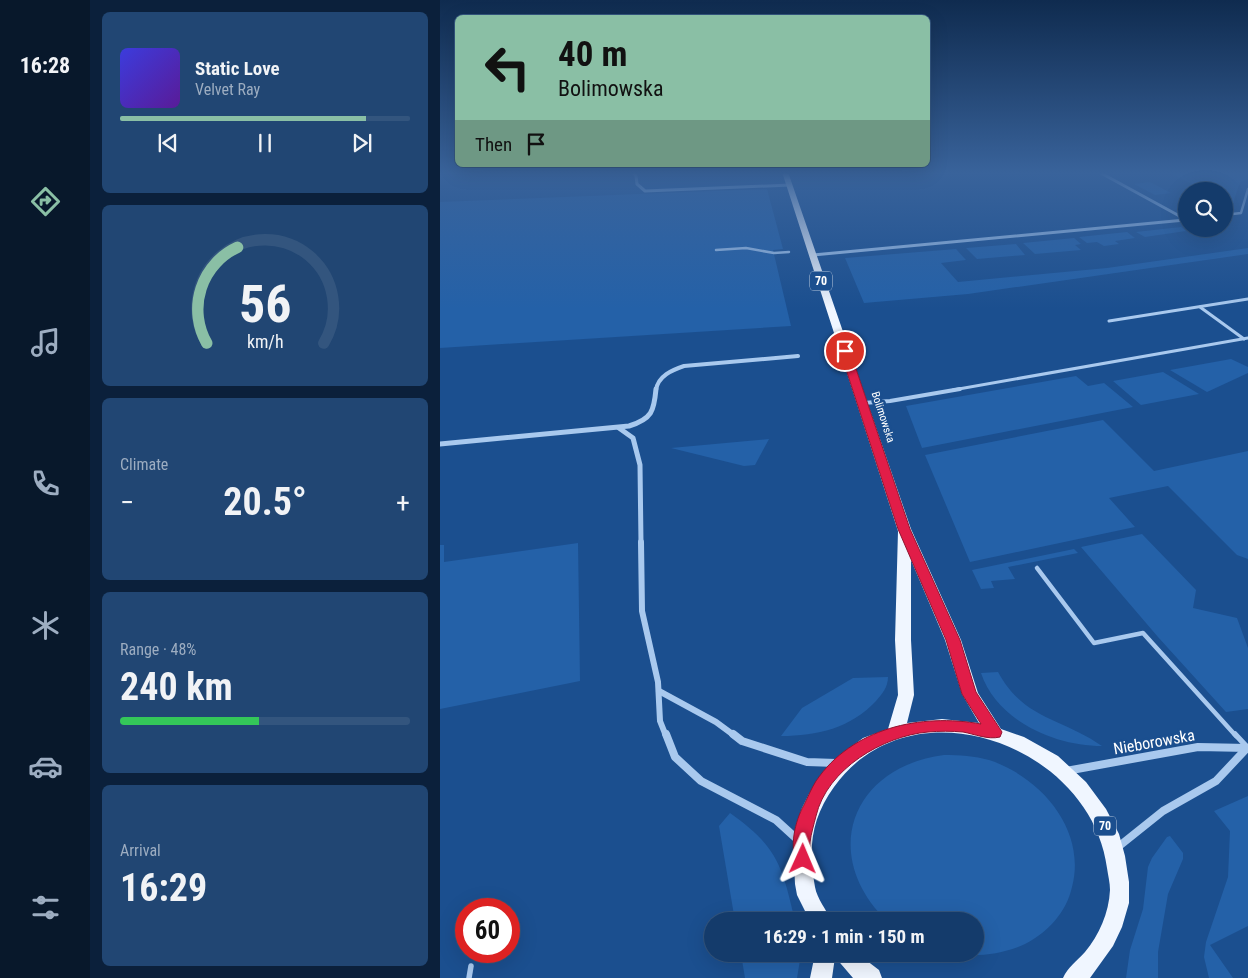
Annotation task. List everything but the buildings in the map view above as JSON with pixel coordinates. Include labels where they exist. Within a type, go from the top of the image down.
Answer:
[{"type":"main road","name":"Bolimowska","points":[[801,218],[904,529],[953,640],[970,694],[994,732]]},
{"type":"main road","name":"Bolimowska","points":[[896,732],[906,695],[903,640],[904,529]]},
{"type":"main road","name":"70","points":[[817,912],[806,890],[801,843],[808,813],[822,786],[841,763],[877,740],[896,732],[928,726],[961,726],[994,732],[1044,754],[1066,771],[1096,806],[1115,850],[1120,890],[1112,930],[1085,974]]},
{"type":"main road","points":[[821,978],[824,962]]},
{"type":"main road","points":[[851,962],[871,978]]},
{"type":"street","points":[[813,255],[1178,221]]},
{"type":"street","points":[[440,444],[619,428],[638,423],[649,416],[654,408],[656,383],[671,370],[684,366],[798,356]]},
{"type":"street","points":[[619,428],[633,438],[640,465],[642,611],[659,691],[660,721],[675,757],[700,781],[776,820],[801,843]]},
{"type":"street","points":[[659,691],[716,722],[742,742],[806,762],[841,763]]},
{"type":"street","name":"Nieborowska","points":[[1066,771],[1198,746],[1248,748]]},
{"type":"street","points":[[1115,850],[1163,811],[1186,800],[1216,781],[1248,748]]},
{"type":"lane","points":[[716,250],[746,248],[774,253],[789,252]]},
{"type":"lane","points":[[1109,321],[1248,299]]},
{"type":"lane","points":[[1200,307],[1246,339]]},
{"type":"lane","points":[[863,403],[890,401],[1246,339]]},
{"type":"lane","points":[[1037,568],[1094,643],[1142,633],[1248,748]]},
{"type":"lane","points":[[469,978],[471,966]]},
{"type":"shaded area","points":[[440,218],[775,218],[783,249],[773,250],[791,326],[440,348]]},
{"type":"shaded area","points":[[1178,227],[1178,232],[1145,237],[1136,232]]},
{"type":"shaded area","points":[[1127,232],[1135,238],[1115,241],[1119,244],[1104,246],[1097,242],[1087,243],[1079,237]]},
{"type":"shaded area","points":[[1074,238],[1081,244],[1075,245],[1081,250],[1035,254],[1023,243]]},
{"type":"shaded area","points":[[1016,244],[1025,255],[977,259],[966,248]]},
{"type":"shaded area","points":[[1248,248],[1248,254],[968,294],[864,303],[845,258],[956,249],[966,260],[941,263],[958,282],[1107,268]]},
{"type":"shaded area","points":[[1231,359],[1248,367],[1248,373],[1207,392],[1170,370]]},
{"type":"shaded area","points":[[1163,372],[1199,394],[1141,405],[1113,381]]},
{"type":"shaded area","points":[[1076,376],[1088,386],[1104,383],[1133,407],[922,448],[906,406]]},
{"type":"shaded area","points":[[1103,420],[1154,471],[1248,451],[1248,559],[1237,555],[1168,486],[1109,498],[1135,527],[970,562],[925,455]]},
{"type":"shaded area","points":[[769,439],[755,465],[744,466],[671,448]]},
{"type":"shaded area","points":[[1142,534],[1196,590],[1193,608],[1237,618],[1248,648],[1248,709],[1226,712],[1158,637],[1081,547]]},
{"type":"shaded area","points":[[578,543],[580,681],[440,709],[440,545],[444,545],[444,562]]},
{"type":"shaded area","points":[[1074,549],[1078,553],[1008,567],[1015,579],[991,581],[994,588],[981,589],[972,570]]},
{"type":"shaded area","points":[[998,672],[1008,688],[1032,709],[1102,746],[1084,745],[1047,736],[1014,717],[1000,705],[989,690],[981,673]]},
{"type":"shaded area","points":[[888,677],[886,687],[880,696],[856,718],[833,729],[794,736],[781,736],[802,708],[853,678]]},
{"type":"shaded area","points":[[944,755],[967,756],[989,760],[1008,768],[1026,779],[1056,809],[1066,826],[1073,846],[1075,866],[1072,887],[1061,913],[1041,934],[1017,947],[984,954],[984,912],[880,912],[866,895],[854,869],[851,843],[855,818],[867,795],[886,777],[912,763]]},
{"type":"shaded area","points":[[1248,796],[1248,926],[1210,945],[1233,978],[1209,978],[1204,957],[1206,942],[1228,877],[1230,831],[1214,811]]},
{"type":"shaded area","points":[[730,813],[759,836],[776,859],[793,912],[733,912],[719,826]]},
{"type":"shaded area","points":[[1170,836],[1183,853],[1183,859],[1168,894],[1158,952],[1158,978],[1126,978],[1130,950],[1143,909],[1148,867],[1152,858],[1167,837]]},
{"type":"shaded area","points":[[742,962],[800,962],[797,978],[745,978]]},
{"type":"route","points":[[803,859],[801,843],[808,813],[822,786],[841,763],[858,750],[896,732],[928,726],[961,726],[994,732],[970,694],[953,640],[904,529],[845,351]]}]
